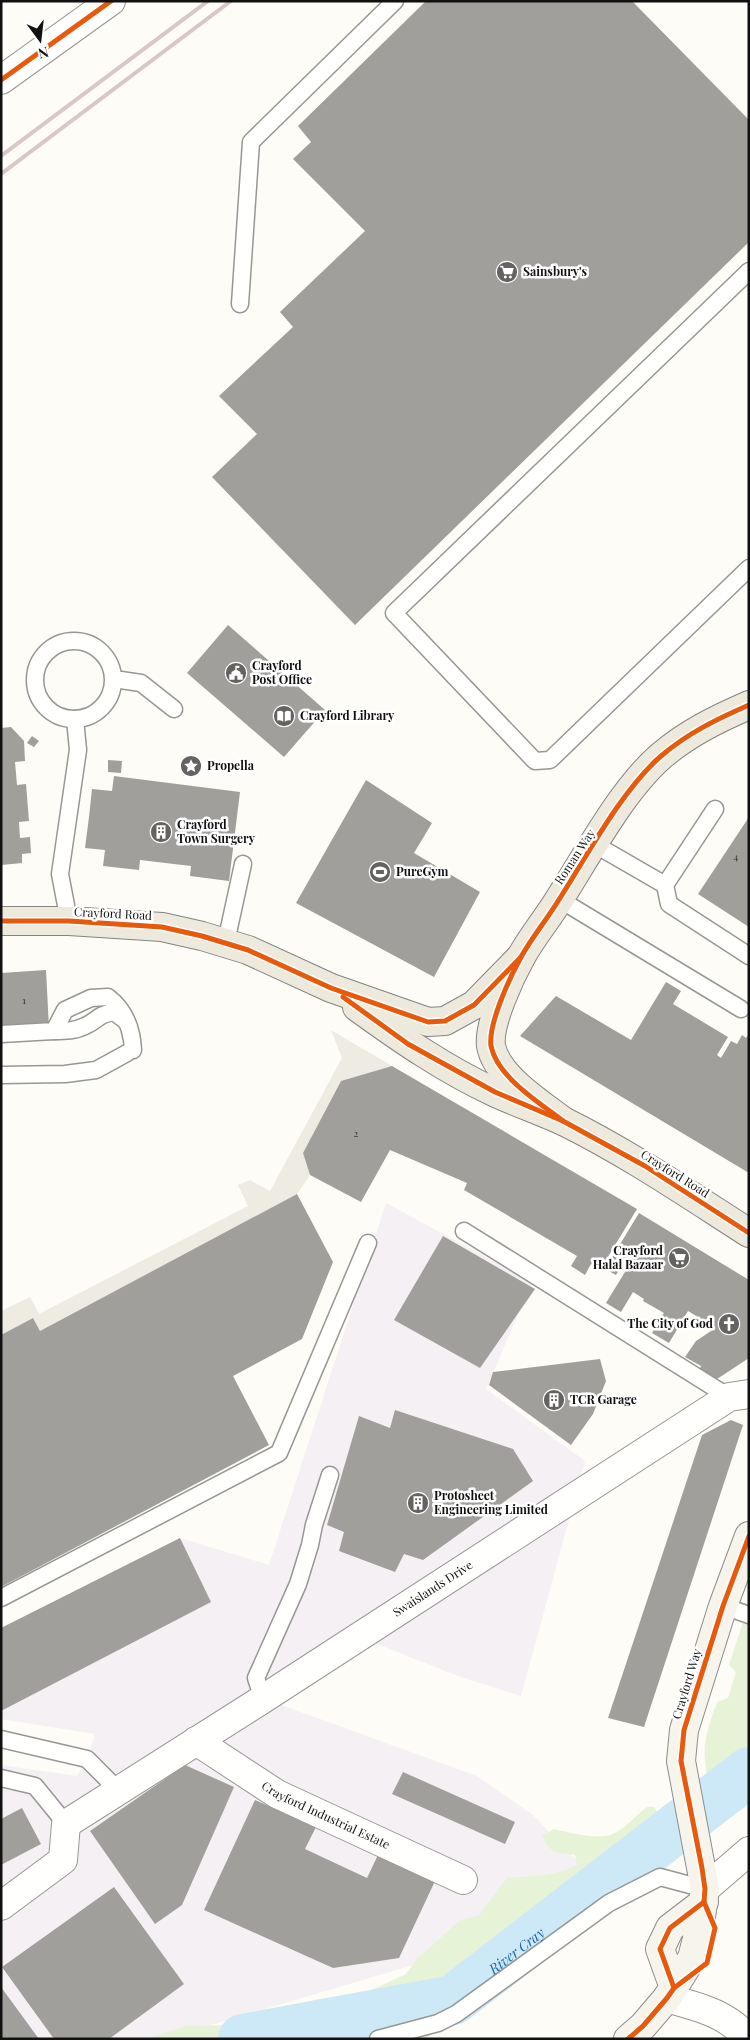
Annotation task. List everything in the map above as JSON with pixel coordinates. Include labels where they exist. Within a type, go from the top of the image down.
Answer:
[{"type":"main road","name":"Roman Way","points":[[491,1045],[494,1023],[501,1000],[521,957],[632,788],[661,757],[709,722],[749,706]]},
{"type":"main road","name":"Crayford Road","points":[[1,921],[69,921],[162,927],[226,942],[248,950],[331,988],[428,1022],[445,1021]]},
{"type":"main road","name":"Roman Way","points":[[445,1021],[474,1005],[521,957]]},
{"type":"main road","name":"Crayford Road","points":[[331,988],[408,1044],[495,1092],[563,1121],[645,1166],[749,1233]]},
{"type":"main road","name":"Crayford Road","points":[[491,1045],[497,1062],[511,1080],[563,1121]]},
{"type":"main road","name":"Crayford Way","points":[[628,2039],[643,2026],[671,1993],[692,1958],[704,1896],[681,1761],[684,1730],[723,1606],[749,1536]]},
{"type":"street","points":[[1,80],[111,1]]},
{"type":"street","name":"Swaislands Drive","points":[[66,1824],[739,1395]]},
{"type":"street","name":"Crayford Industrial Estate","points":[[196,1740],[277,1794],[462,1880]]},
{"type":"street","points":[[1,1906],[62,1860],[66,1824]]},
{"type":"street","points":[[704,1896],[749,1851]]},
{"type":"street","points":[[671,1993],[722,2016],[739,2028],[749,2039]]},
{"type":"lane","points":[[240,304],[251,142],[395,1]]},
{"type":"lane","points":[[749,271],[394,613],[535,761],[550,760],[749,568]]},
{"type":"lane","points":[[73,640],[86,642],[106,656],[114,679],[112,691],[107,702],[88,717],[75,719],[63,718],[43,704],[37,693],[35,681],[37,668],[42,658],[50,649],[61,643],[73,640]]},
{"type":"lane","points":[[114,679],[141,684],[174,709]]},
{"type":"lane","points":[[69,921],[60,874],[78,750],[75,719]]},
{"type":"lane","points":[[715,809],[665,885],[669,904],[749,956]]},
{"type":"lane","points":[[594,844],[665,885]]},
{"type":"lane","points":[[226,942],[243,864]]},
{"type":"lane","points":[[560,899],[741,1009]]},
{"type":"lane","points":[[1,1075],[65,1074],[96,1070],[130,1052],[132,1031],[117,1004],[108,997],[91,998],[65,1010],[54,1031]]},
{"type":"lane","points":[[1,1034],[71,1032],[86,1026],[102,1014],[114,1012],[126,1020]]},
{"type":"lane","points":[[464,1231],[739,1395]]},
{"type":"lane","points":[[1,1598],[279,1453],[368,1243]]},
{"type":"lane","points":[[263,1699],[256,1678],[298,1584],[330,1475]]},
{"type":"lane","points":[[723,1606],[749,1615]]},
{"type":"lane","points":[[1,1739],[87,1759],[118,1791]]},
{"type":"lane","points":[[1,1778],[35,1786],[66,1824]]},
{"type":"lane","points":[[378,2039],[438,2023],[456,2014],[609,1903],[660,1877],[704,1896]]},
{"type":"shaded area","points":[[331,1030],[392,1066],[341,1081],[303,1153],[310,1175],[297,1194],[40,1331],[33,1318],[1,1335],[1,1311],[30,1297],[39,1314],[248,1206],[238,1185],[250,1180],[270,1191],[342,1058]]},
{"type":"shaded area","points":[[386,1203],[532,1282],[486,1389],[585,1461],[521,1696],[458,1676],[377,1644],[273,1702],[477,1776],[533,1815],[578,1862],[584,1871],[437,1958],[164,2039],[1,2039],[1,1765],[77,1776],[87,1759],[95,1734],[1,1719],[1,1628],[180,1538],[269,1565]]},
{"type":"green space","points":[[749,1604],[749,1803],[718,1823],[707,1774],[705,1744],[717,1702],[728,1698],[736,1672],[729,1665]]},
{"type":"green space","points":[[647,1807],[654,1807],[660,1816],[664,1834],[660,1851],[646,1877],[613,1884],[589,1909],[555,1938],[516,1944],[509,1960],[445,2011],[436,2030],[426,2039],[145,2039],[186,2026],[229,2025],[318,1999],[361,1995],[406,1974],[416,1960],[459,1921],[479,1915],[507,1878],[551,1874],[577,1865],[575,1855],[559,1853],[551,1849],[542,1835],[554,1829],[584,1835],[607,1836],[622,1829]]},
{"type":"building","name":"Sainsbury's","points":[[426,1],[632,1],[749,120],[749,242],[355,625],[212,477],[257,434],[219,396],[293,327],[280,312],[365,231],[293,159],[311,142],[298,126]]},
{"type":"building","points":[[228,625],[325,710],[284,757],[187,673]]},
{"type":"building","points":[[11,727],[24,741],[25,761],[15,762],[17,785],[26,784],[29,821],[19,822],[20,838],[30,837],[31,853],[22,854],[22,863],[1,865],[1,728]]},
{"type":"building","points":[[32,736],[39,741],[34,747],[27,743]]},
{"type":"building","points":[[108,760],[122,761],[121,773],[108,772]]},
{"type":"building","name":"Crayford Town Surgery","points":[[114,776],[240,792],[229,881],[190,876],[191,866],[140,860],[139,870],[103,866],[105,850],[85,848],[92,789],[112,791]]},
{"type":"building","name":"PureGym","points":[[366,780],[432,823],[414,853],[480,892],[434,977],[296,903]]},
{"type":"building","points":[[749,817],[749,927],[698,894]]},
{"type":"building","points":[[46,970],[49,1028],[1,1031],[1,973]]},
{"type":"building","points":[[666,982],[681,991],[673,1004],[728,1037],[717,1055],[721,1058],[731,1041],[737,1044],[742,1035],[746,1038],[749,1034],[749,1173],[520,1036],[556,996],[631,1040]]},
{"type":"building","points":[[392,1066],[637,1209],[600,1270],[591,1264],[585,1275],[571,1266],[577,1256],[464,1190],[467,1183],[390,1150],[361,1202],[310,1175],[303,1153],[341,1081]]},
{"type":"building","points":[[297,1194],[333,1262],[302,1339],[233,1376],[269,1445],[1,1587],[1,1335],[33,1318],[40,1331]]},
{"type":"building","points":[[639,1213],[749,1280],[749,1358],[717,1379],[700,1369],[701,1366],[685,1357],[696,1341],[714,1329],[713,1326],[688,1311],[669,1343],[652,1333],[664,1313],[643,1301],[644,1299],[633,1292],[621,1312],[606,1303],[633,1259],[628,1255],[616,1275],[605,1269]]},
{"type":"building","points":[[443,1236],[535,1289],[480,1368],[394,1320]]},
{"type":"building","name":"TCR Garage","points":[[600,1359],[606,1381],[593,1414],[571,1445],[489,1385],[493,1372]]},
{"type":"building","name":"Protosheet Engineering Limited","points":[[395,1410],[513,1449],[533,1481],[423,1560],[404,1554],[395,1572],[339,1551],[344,1532],[327,1525],[359,1416],[390,1428]]},
{"type":"building","points":[[731,1420],[743,1425],[644,1727],[608,1718],[702,1435]]},
{"type":"building","points":[[180,1538],[211,1602],[1,1711],[1,1628]]},
{"type":"building","points":[[185,1765],[234,1787],[182,1905],[155,1924],[90,1831]]},
{"type":"building","points":[[403,1772],[515,1822],[505,1844],[392,1794]]},
{"type":"building","points":[[255,1800],[316,1827],[305,1849],[367,1878],[378,1855],[435,1881],[399,1958],[333,1968],[204,1910]]},
{"type":"building","points":[[22,1808],[41,1844],[1,1865],[1,1819]]},
{"type":"building","points":[[114,1887],[184,1984],[109,2039],[54,2039],[2,1967]]},
{"type":"building","points":[[1,1987],[39,2039],[1,2039]]},
{"type":"waterway","name":"River Cray","points":[[243,2039],[453,2000],[749,1772]]},
{"type":"railway","points":[[1,156],[208,1]]},
{"type":"railway","points":[[1,174],[231,1]]},
{"type":"cycle path","points":[[1,80],[111,1]]},
{"type":"cycle path","points":[[563,1121],[510,1079],[495,1057],[491,1046],[491,1037],[496,1013],[506,988],[525,950],[606,823],[633,786],[661,756],[692,733],[749,705]]},
{"type":"cycle path","points":[[1,921],[69,921],[162,927],[202,936],[248,950],[331,988],[428,1022],[445,1021],[474,1005],[521,957]]},
{"type":"cycle path","points":[[343,997],[408,1044],[495,1092],[563,1121],[645,1166],[749,1233]]},
{"type":"cycle path","points":[[704,1902],[705,1889],[702,1868],[681,1761],[684,1730],[723,1606],[749,1536]]},
{"type":"cycle path","points":[[674,1988],[660,1949],[670,1928],[704,1902]]},
{"type":"cycle path","points":[[628,2039],[643,2026],[674,1988],[707,1963],[715,1928],[704,1902]]},
{"type":"place","name":"Sainsbury's","points":[[507,272]]},
{"type":"place","name":"Crayford Post Office","points":[[236,673]]},
{"type":"place","name":"Crayford Library","points":[[284,716]]},
{"type":"place","name":"Propella","points":[[191,766]]},
{"type":"place","name":"Crayford Town Surgery","points":[[161,832]]},
{"type":"place","name":"PureGym","points":[[380,872]]},
{"type":"place","name":"Crayford Halal Bazaar","points":[[679,1258]]},
{"type":"place","name":"The City of God","points":[[729,1324]]},
{"type":"place","name":"TCR Garage","points":[[554,1400]]},
{"type":"place","name":"Protosheet Engineering Limited","points":[[418,1503]]}]
